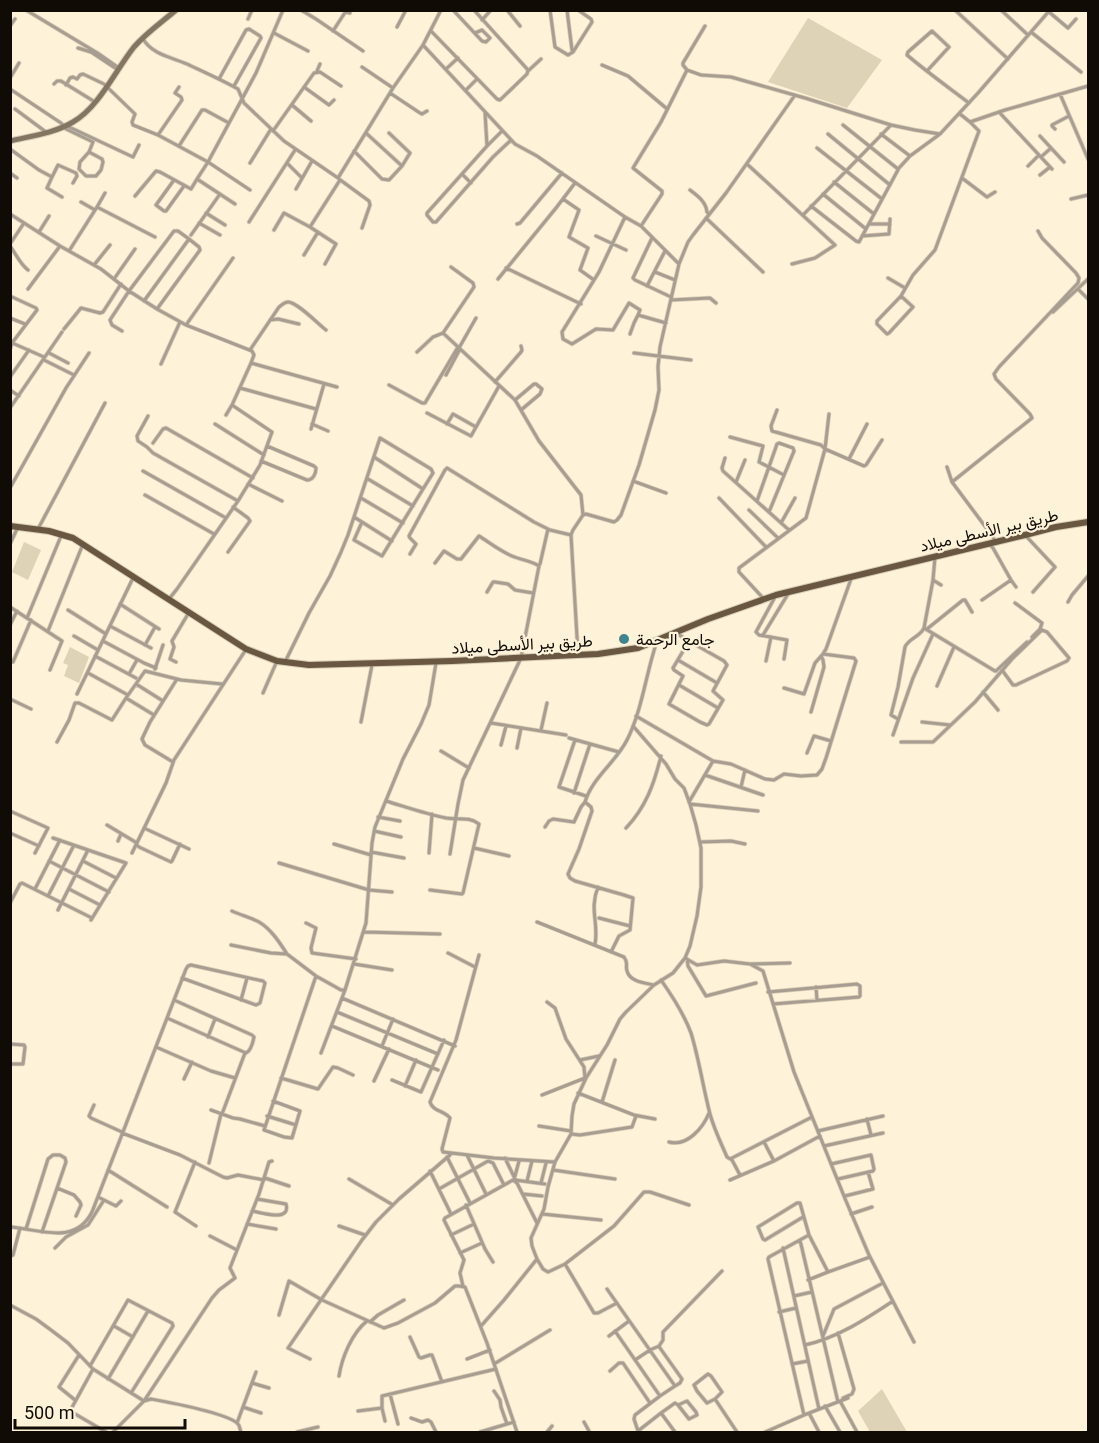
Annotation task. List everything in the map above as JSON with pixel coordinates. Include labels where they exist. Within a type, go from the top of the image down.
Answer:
[{"type":"main road","name":"طريق بير الأسطى ميلاد","points":[[14,527],[62,534],[83,544],[246,649],[280,662],[309,665],[520,658],[618,652],[648,644],[740,607],[789,592],[1056,527],[1089,522]]},
{"type":"street","points":[[26,10],[99,54],[118,69]]},
{"type":"street","points":[[10,141],[65,126],[84,114],[135,46],[176,10]]},
{"type":"street","points":[[135,196],[154,171],[159,171],[192,189],[247,92],[284,10]]},
{"type":"street","points":[[301,10],[363,51]]},
{"type":"street","points":[[397,27],[405,12],[400,10]]},
{"type":"street","points":[[310,227],[393,88],[423,45],[441,10]]},
{"type":"street","points":[[453,10],[475,33],[485,43],[490,37],[482,30],[475,33]]},
{"type":"street","points":[[474,10],[528,71]]},
{"type":"street","points":[[482,20],[491,10]]},
{"type":"street","points":[[507,10],[520,26]]},
{"type":"street","points":[[549,10],[555,46],[566,55],[573,52],[592,21],[578,10]]},
{"type":"street","points":[[567,10],[573,52]]},
{"type":"street","points":[[955,10],[1008,59]]},
{"type":"street","points":[[1001,10],[1029,34],[1081,72]]},
{"type":"street","points":[[248,19],[250,11]]},
{"type":"street","points":[[812,206],[856,242],[860,241],[898,169],[960,114],[1049,11],[1067,27],[1076,20]]},
{"type":"street","points":[[333,31],[344,14],[350,13]]},
{"type":"street","points":[[10,26],[15,19]]},
{"type":"street","points":[[705,26],[683,63],[687,70],[708,76],[731,76],[891,125],[940,134]]},
{"type":"street","points":[[219,79],[246,30],[250,30],[261,38],[234,86]]},
{"type":"street","points":[[431,31],[499,100],[541,59]]},
{"type":"street","points":[[927,71],[949,47],[932,31],[907,55],[927,71],[969,103]]},
{"type":"street","points":[[274,33],[308,51]]},
{"type":"street","points":[[142,39],[161,55],[247,92]]},
{"type":"street","points":[[423,45],[511,140],[641,226],[679,264]]},
{"type":"street","points":[[78,48],[91,51],[118,69]]},
{"type":"street","points":[[446,70],[458,58]]},
{"type":"street","points":[[10,78],[19,63]]},
{"type":"street","points":[[250,163],[313,74],[317,72],[320,64]]},
{"type":"street","points":[[602,65],[628,76],[666,108]]},
{"type":"street","points":[[362,67],[393,88]]},
{"type":"street","points":[[641,226],[662,191],[634,167],[687,70]]},
{"type":"street","points":[[317,72],[323,73],[341,86]]},
{"type":"street","points":[[66,85],[70,78],[77,79],[83,74],[102,82],[135,114],[133,124],[208,162],[250,190]]},
{"type":"street","points":[[465,91],[477,79]]},
{"type":"street","points":[[54,84],[59,80],[95,102]]},
{"type":"street","points":[[970,122],[1089,86]]},
{"type":"street","points":[[158,135],[182,100],[175,93],[178,87]]},
{"type":"street","points":[[304,87],[328,105],[334,100]]},
{"type":"street","points":[[10,88],[65,126],[93,142],[89,152],[80,162],[79,169],[86,176],[96,176],[101,170],[103,160],[89,152]]},
{"type":"street","points":[[239,90],[242,100],[294,150],[369,201],[370,206],[362,228]]},
{"type":"street","points":[[390,93],[422,114],[427,111]]},
{"type":"street","points":[[583,515],[612,522],[617,520],[623,510],[655,411],[659,383],[658,357],[679,264],[688,242],[747,164],[795,94]]},
{"type":"street","points":[[1060,94],[1089,159]]},
{"type":"street","points":[[292,105],[311,121]]},
{"type":"street","points":[[15,109],[46,132]]},
{"type":"street","points":[[179,146],[202,110],[229,123]]},
{"type":"street","points":[[485,112],[487,146]]},
{"type":"street","points":[[999,112],[1051,168],[1040,175]]},
{"type":"street","points":[[901,296],[913,307],[887,334],[877,323],[901,296],[914,273],[935,250],[979,131],[960,114]]},
{"type":"street","points":[[1055,129],[1052,125],[1069,116]]},
{"type":"street","points":[[843,125],[898,169]]},
{"type":"street","points":[[803,215],[891,125]]},
{"type":"street","points":[[65,126],[133,157],[140,145]]},
{"type":"street","points":[[502,131],[427,213],[434,222],[511,140]]},
{"type":"street","points":[[366,133],[402,166]]},
{"type":"street","points":[[354,151],[383,180],[389,180],[410,153],[389,133]]},
{"type":"street","points":[[828,134],[890,184]]},
{"type":"street","points":[[881,134],[910,156]]},
{"type":"street","points":[[1040,136],[1064,162]]},
{"type":"street","points":[[1082,144],[1089,142]]},
{"type":"street","points":[[817,148],[882,199]]},
{"type":"street","points":[[1028,166],[1051,148]]},
{"type":"street","points":[[10,149],[52,177]]},
{"type":"street","points":[[249,222],[294,150]]},
{"type":"street","points":[[296,189],[312,161]]},
{"type":"street","points":[[286,163],[302,178]]},
{"type":"street","points":[[747,164],[835,245],[815,258],[792,264]]},
{"type":"street","points":[[62,197],[47,188],[58,165],[76,173],[77,176],[73,183]]},
{"type":"street","points":[[10,173],[17,178]]},
{"type":"street","points":[[462,174],[471,183]]},
{"type":"street","points":[[517,224],[562,174]]},
{"type":"street","points":[[962,178],[987,197],[995,192]]},
{"type":"street","points":[[174,180],[156,205],[164,211],[185,186]]},
{"type":"street","points":[[197,180],[235,204]]},
{"type":"street","points":[[834,182],[874,214]]},
{"type":"street","points":[[498,279],[575,183]]},
{"type":"street","points":[[690,190],[702,201],[709,214]]},
{"type":"street","points":[[69,250],[105,193]]},
{"type":"street","points":[[144,301],[220,194]]},
{"type":"street","points":[[823,194],[866,229]]},
{"type":"street","points":[[1071,199],[1089,195]]},
{"type":"street","points":[[563,199],[579,210],[569,237],[588,248],[580,270],[594,280]]},
{"type":"street","points":[[81,202],[155,237]]},
{"type":"street","points":[[206,213],[225,225]]},
{"type":"street","points":[[274,230],[284,213],[318,232],[336,244],[325,264]]},
{"type":"street","points":[[11,215],[94,265],[144,301],[180,322],[250,350],[254,354],[251,363],[226,415]]},
{"type":"street","points":[[39,232],[49,216]]},
{"type":"street","points":[[626,217],[594,280],[562,332],[563,339],[572,344],[596,328],[613,330],[629,303],[640,310],[630,334]]},
{"type":"street","points":[[706,218],[763,272]]},
{"type":"street","points":[[862,236],[889,234],[890,219]]},
{"type":"street","points":[[24,223],[10,245],[22,265],[28,270]]},
{"type":"street","points":[[199,223],[220,235]]},
{"type":"street","points":[[869,224],[890,225]]},
{"type":"street","points":[[122,331],[112,325],[110,320],[174,231],[177,231],[190,237],[200,250],[157,309]]},
{"type":"street","points":[[952,482],[1032,418],[994,374],[1079,280],[1038,231]]},
{"type":"street","points":[[304,255],[318,232]]},
{"type":"street","points":[[596,236],[626,250]]},
{"type":"street","points":[[652,238],[633,278],[672,299],[710,298],[716,303]]},
{"type":"street","points":[[94,265],[110,245]]},
{"type":"street","points":[[28,289],[60,246]]},
{"type":"street","points":[[114,279],[135,249]]},
{"type":"street","points":[[647,286],[665,251]]},
{"type":"street","points":[[186,325],[233,258]]},
{"type":"street","points":[[417,352],[433,337],[443,333],[475,285],[451,267]]},
{"type":"street","points":[[506,268],[580,304]]},
{"type":"street","points":[[654,272],[675,280]]},
{"type":"street","points":[[888,278],[905,288]]},
{"type":"street","points":[[1051,312],[1089,279]]},
{"type":"street","points":[[10,408],[63,330],[81,308],[103,312],[121,284]]},
{"type":"street","points":[[1078,289],[1089,299]]},
{"type":"street","points":[[10,296],[37,308],[37,311],[11,342],[10,349]]},
{"type":"street","points":[[250,350],[279,307],[289,302],[326,330]]},
{"type":"street","points":[[638,315],[666,323]]},
{"type":"street","points":[[10,318],[26,325]]},
{"type":"street","points":[[389,385],[425,403],[476,318]]},
{"type":"street","points":[[270,320],[278,319],[299,324]]},
{"type":"street","points":[[161,364],[180,322]]},
{"type":"street","points":[[443,333],[515,400],[539,441],[581,495],[583,515],[571,535],[578,655]]},
{"type":"street","points":[[11,342],[74,375]]},
{"type":"street","points":[[495,382],[521,352],[521,346]]},
{"type":"street","points":[[446,375],[459,348]]},
{"type":"street","points":[[10,377],[29,350]]},
{"type":"street","points":[[10,488],[89,352]]},
{"type":"street","points":[[48,353],[68,363]]},
{"type":"street","points":[[634,353],[691,360]]},
{"type":"street","points":[[251,363],[337,387]]},
{"type":"street","points":[[324,384],[311,427],[328,431]]},
{"type":"street","points":[[515,400],[534,384],[542,389],[542,392],[521,410]]},
{"type":"street","points":[[427,413],[470,436],[499,386]]},
{"type":"street","points":[[240,388],[316,409]]},
{"type":"street","points":[[10,390],[19,396]]},
{"type":"street","points":[[38,529],[105,403]]},
{"type":"street","points":[[168,599],[253,478],[272,434],[271,431],[232,405]]},
{"type":"street","points":[[777,410],[770,430],[820,445],[865,466],[882,440]]},
{"type":"street","points":[[447,424],[453,414],[476,427]]},
{"type":"street","points":[[764,599],[738,569],[806,516],[825,449],[830,414]]},
{"type":"street","points":[[148,416],[137,436],[138,441],[146,445],[153,453],[238,501]]},
{"type":"street","points":[[215,424],[264,455]]},
{"type":"street","points":[[849,459],[867,424]]},
{"type":"street","points":[[153,443],[166,428],[253,478]]},
{"type":"street","points":[[730,437],[763,446],[759,461],[784,474]]},
{"type":"street","points":[[263,693],[334,568],[354,517],[380,438],[431,469],[433,472],[382,556],[354,541],[362,522]]},
{"type":"street","points":[[757,501],[778,444],[793,448],[794,451],[769,512]]},
{"type":"street","points":[[261,461],[307,480],[312,478],[316,472],[314,466],[267,446]]},
{"type":"street","points":[[374,457],[423,489]]},
{"type":"street","points":[[725,458],[722,469],[789,530]]},
{"type":"street","points":[[736,482],[745,460]]},
{"type":"street","points":[[947,467],[952,482],[987,529],[993,549],[1017,587]]},
{"type":"street","points":[[410,554],[416,544],[409,536],[447,468],[518,513],[548,529],[571,535]]},
{"type":"street","points":[[143,471],[226,518]]},
{"type":"street","points":[[367,479],[412,506]]},
{"type":"street","points":[[633,481],[666,493]]},
{"type":"street","points":[[248,484],[282,501]]},
{"type":"street","points":[[146,495],[214,534]]},
{"type":"street","points":[[360,498],[403,523]]},
{"type":"street","points":[[719,498],[766,547]]},
{"type":"street","points":[[781,523],[795,498]]},
{"type":"street","points":[[228,552],[250,521],[234,507]]},
{"type":"street","points":[[749,510],[778,538]]},
{"type":"street","points":[[354,517],[393,541]]},
{"type":"street","points":[[10,544],[14,527]]},
{"type":"street","points":[[450,854],[460,791],[468,768],[520,658],[548,529]]},
{"type":"street","points":[[13,662],[62,534]]},
{"type":"street","points":[[1025,535],[1055,567],[1034,592]]},
{"type":"street","points":[[435,563],[444,551],[461,559],[479,536],[520,560],[536,563],[539,566]]},
{"type":"street","points":[[48,631],[83,544]]},
{"type":"street","points":[[925,628],[935,557]]},
{"type":"street","points":[[77,694],[134,576]]},
{"type":"street","points":[[1068,602],[1089,576]]},
{"type":"street","points":[[784,688],[804,694],[815,663],[826,649],[851,577]]},
{"type":"street","points":[[933,580],[941,585]]},
{"type":"street","points":[[982,600],[1011,580]]},
{"type":"street","points":[[487,592],[495,582],[508,585],[515,590],[533,593]]},
{"type":"street","points":[[763,636],[789,592]]},
{"type":"street","points":[[776,596],[757,630],[758,634],[763,636],[787,640],[784,659]]},
{"type":"street","points":[[898,719],[891,715],[907,643],[963,600],[972,612]]},
{"type":"street","points":[[902,742],[932,742],[975,702],[1043,624],[1015,603]]},
{"type":"street","points":[[120,604],[159,629]]},
{"type":"street","points":[[10,607],[62,641],[50,670]]},
{"type":"street","points":[[68,610],[106,634]]},
{"type":"street","points":[[10,625],[17,611]]},
{"type":"street","points":[[176,662],[170,659],[174,647],[172,640],[189,612]]},
{"type":"street","points":[[110,626],[151,648]]},
{"type":"street","points":[[145,645],[155,627]]},
{"type":"street","points":[[925,628],[999,672],[1013,685],[1067,661],[1069,658],[1045,630],[1042,630],[999,672]]},
{"type":"street","points":[[675,632],[689,640],[727,664],[713,692],[723,699],[707,725],[670,705],[669,702],[683,676],[673,668],[689,640]]},
{"type":"street","points":[[893,735],[913,678],[933,634]]},
{"type":"street","points":[[74,636],[98,650]]},
{"type":"street","points":[[766,661],[771,637]]},
{"type":"street","points":[[545,827],[553,819],[574,822],[600,776],[627,742],[657,640]]},
{"type":"street","points":[[103,641],[155,669],[163,645]]},
{"type":"street","points":[[648,644],[654,651]]},
{"type":"street","points":[[937,686],[954,647]]},
{"type":"street","points":[[132,853],[166,783],[173,762],[246,649]]},
{"type":"street","points":[[10,653],[16,655]]},
{"type":"street","points":[[811,712],[824,667],[822,655]]},
{"type":"street","points":[[636,716],[713,761],[731,764],[772,780],[777,780],[784,774],[817,775],[822,769],[856,661],[854,658],[822,655]]},
{"type":"street","points":[[95,656],[136,678]]},
{"type":"street","points":[[129,674],[137,660]]},
{"type":"street","points":[[678,660],[717,683]]},
{"type":"street","points":[[321,1053],[364,932],[371,853],[378,817],[403,759],[422,724],[429,705],[436,661]]},
{"type":"street","points":[[361,722],[372,663]]},
{"type":"street","points":[[57,742],[76,703],[112,720],[146,671],[177,680],[222,684]]},
{"type":"street","points":[[88,673],[154,715]]},
{"type":"street","points":[[173,762],[142,741],[154,715],[177,680]]},
{"type":"street","points":[[136,684],[163,701]]},
{"type":"street","points":[[679,685],[718,708]]},
{"type":"street","points":[[983,692],[998,710]]},
{"type":"street","points":[[10,699],[31,709]]},
{"type":"street","points":[[541,731],[547,703]]},
{"type":"street","points":[[922,722],[950,725]]},
{"type":"street","points":[[490,723],[566,735]]},
{"type":"street","points":[[501,745],[506,726]]},
{"type":"street","points":[[633,726],[661,756],[675,779],[684,788],[690,803],[700,843],[702,866],[699,903],[686,958],[673,973],[654,985],[623,1015],[578,1093],[574,1104],[571,1132],[555,1161],[542,1214],[531,1238],[532,1246],[543,1269],[548,1272],[565,1264],[614,1226],[646,1191],[689,1205]]},
{"type":"street","points":[[517,748],[521,728]]},
{"type":"street","points":[[807,753],[814,736],[831,741]]},
{"type":"street","points":[[570,738],[620,752]]},
{"type":"street","points":[[575,740],[559,787],[587,797]]},
{"type":"street","points":[[574,793],[590,744]]},
{"type":"street","points":[[441,751],[468,768]]},
{"type":"street","points":[[626,828],[639,815],[644,805],[661,756]]},
{"type":"street","points":[[690,803],[713,761]]},
{"type":"street","points":[[741,787],[745,770]]},
{"type":"street","points":[[705,775],[763,795]]},
{"type":"street","points":[[385,801],[449,818],[468,819],[479,824],[463,894],[430,890]]},
{"type":"street","points":[[585,802],[592,810],[579,849],[569,870],[569,877],[575,881],[633,898],[629,931],[617,938],[611,952]]},
{"type":"street","points":[[690,803],[758,812]]},
{"type":"street","points":[[10,811],[48,828],[35,853]]},
{"type":"street","points":[[429,853],[432,814]]},
{"type":"street","points":[[378,817],[400,821]]},
{"type":"street","points":[[107,825],[139,847],[171,862],[180,844]]},
{"type":"street","points":[[144,828],[189,849]]},
{"type":"street","points":[[374,831],[401,837]]},
{"type":"street","points":[[10,833],[39,846]]},
{"type":"street","points":[[118,842],[121,834]]},
{"type":"street","points":[[10,903],[21,883],[91,919],[126,862],[53,838]]},
{"type":"street","points":[[34,889],[60,840]]},
{"type":"street","points":[[700,843],[731,841],[745,844]]},
{"type":"street","points":[[334,844],[404,858]]},
{"type":"street","points":[[48,896],[74,845]]},
{"type":"street","points":[[474,848],[510,856]]},
{"type":"street","points":[[58,910],[88,850]]},
{"type":"street","points":[[49,861],[109,891]]},
{"type":"street","points":[[83,861],[117,878]]},
{"type":"street","points":[[279,863],[369,890],[392,892]]},
{"type":"street","points":[[594,945],[596,932],[593,905],[598,887]]},
{"type":"street","points":[[69,889],[100,905]]},
{"type":"street","points":[[232,911],[264,926],[287,954],[316,976],[345,990]]},
{"type":"street","points":[[599,918],[630,926]]},
{"type":"street","points":[[537,922],[626,958],[630,976],[638,981],[654,985]]},
{"type":"street","points":[[306,923],[316,928],[312,953],[356,958]]},
{"type":"street","points":[[364,932],[440,934]]},
{"type":"street","points":[[231,945],[287,954]]},
{"type":"street","points":[[448,953],[475,966]]},
{"type":"street","points":[[479,955],[454,1046],[430,1102],[433,1108],[449,1117],[442,1150],[444,1153],[452,1154],[555,1161]]},
{"type":"street","points":[[686,958],[697,965],[724,961],[750,964],[790,963]]},
{"type":"street","points":[[686,958],[688,966],[706,996],[756,983]]},
{"type":"street","points":[[354,964],[392,970]]},
{"type":"street","points":[[750,964],[762,970],[794,1072],[837,1180],[870,1257],[914,1342]]},
{"type":"street","points":[[10,1227],[62,1233],[82,1225],[89,1218],[182,978],[189,965],[265,982],[261,1002],[258,1005],[182,978]]},
{"type":"street","points":[[273,1101],[300,1111],[290,1138],[264,1132],[267,1116],[316,976]]},
{"type":"street","points":[[241,1000],[247,978]]},
{"type":"street","points":[[661,980],[680,1009],[690,1032],[714,1128],[727,1157],[732,1160],[740,1175]]},
{"type":"street","points":[[768,992],[858,984],[860,986],[859,997],[772,1004]]},
{"type":"street","points":[[816,987],[817,1000]]},
{"type":"street","points":[[342,998],[454,1046]]},
{"type":"street","points":[[174,1000],[253,1036],[254,1039],[235,1078],[222,1114],[209,1163]]},
{"type":"street","points":[[547,1002],[555,1008],[566,1040],[584,1067],[586,1078]]},
{"type":"street","points":[[337,1012],[438,1054]]},
{"type":"street","points":[[167,1018],[246,1053]]},
{"type":"street","points":[[208,1036],[215,1018]]},
{"type":"street","points":[[382,1046],[393,1019]]},
{"type":"street","points":[[332,1026],[438,1070]]},
{"type":"street","points":[[392,1080],[421,1092],[444,1040]]},
{"type":"street","points":[[10,1044],[25,1047],[23,1064],[10,1064]]},
{"type":"street","points":[[156,1047],[214,1072],[235,1078]]},
{"type":"street","points":[[374,1081],[389,1049]]},
{"type":"street","points":[[580,1060],[600,1055]]},
{"type":"street","points":[[405,1086],[416,1060]]},
{"type":"street","points":[[602,1102],[615,1060]]},
{"type":"street","points":[[184,1079],[192,1062]]},
{"type":"street","points":[[281,1078],[318,1089],[333,1067],[353,1075]]},
{"type":"street","points":[[542,1095],[586,1078]]},
{"type":"street","points":[[578,1093],[636,1116],[656,1119]]},
{"type":"street","points":[[94,1105],[89,1116],[91,1118],[122,1133],[172,1151],[225,1178],[238,1175],[289,1186]]},
{"type":"street","points":[[211,1110],[265,1126]]},
{"type":"street","points":[[669,1142],[685,1141],[703,1123],[709,1111]]},
{"type":"street","points":[[267,1116],[296,1125]]},
{"type":"street","points":[[539,1125],[580,1135],[632,1127],[636,1116]]},
{"type":"street","points":[[818,1131],[883,1116]]},
{"type":"street","points":[[732,1160],[812,1117]]},
{"type":"street","points":[[867,1119],[871,1136]]},
{"type":"street","points":[[824,1146],[883,1133]]},
{"type":"street","points":[[730,1180],[774,1161],[820,1136]]},
{"type":"street","points":[[764,1142],[774,1161]]},
{"type":"street","points":[[310,1359],[288,1348],[365,1235],[393,1204],[452,1154]]},
{"type":"street","points":[[26,1229],[48,1159],[53,1155],[62,1156],[66,1160],[42,1232]]},
{"type":"street","points":[[467,1155],[486,1194]]},
{"type":"street","points":[[831,1164],[870,1155],[874,1169],[837,1180]]},
{"type":"street","points":[[447,1157],[458,1179],[482,1243],[493,1262]]},
{"type":"street","points":[[506,1158],[537,1222]]},
{"type":"street","points":[[113,1432],[144,1401],[212,1298],[235,1278],[230,1269],[269,1162],[272,1161]]},
{"type":"street","points":[[515,1180],[519,1161]]},
{"type":"street","points":[[527,1181],[532,1161]]},
{"type":"street","points":[[195,1162],[175,1212],[196,1226]]},
{"type":"street","points":[[439,1189],[488,1162],[492,1162],[504,1185]]},
{"type":"street","points":[[518,1432],[481,1326],[467,1289],[463,1286],[460,1273],[464,1261],[444,1220],[468,1204],[515,1180],[543,1183],[546,1163]]},
{"type":"street","points":[[108,1170],[167,1207]]},
{"type":"street","points":[[553,1170],[615,1179]]},
{"type":"street","points":[[430,1171],[451,1214]]},
{"type":"street","points":[[844,1196],[872,1189],[868,1172]]},
{"type":"street","points":[[349,1179],[393,1204]]},
{"type":"street","points":[[57,1188],[74,1195],[79,1200],[81,1205],[76,1216]]},
{"type":"street","points":[[523,1194],[542,1196]]},
{"type":"street","points":[[98,1197],[116,1206],[121,1201]]},
{"type":"street","points":[[252,1211],[283,1214],[286,1211],[286,1204],[257,1199]]},
{"type":"street","points":[[55,1248],[66,1237],[88,1225],[104,1200]]},
{"type":"street","points":[[803,1217],[765,1240],[758,1228],[800,1203],[809,1235],[828,1272]]},
{"type":"street","points":[[851,1214],[872,1207]]},
{"type":"street","points":[[542,1214],[601,1220]]},
{"type":"street","points":[[247,1224],[276,1229]]},
{"type":"street","points":[[451,1235],[474,1224]]},
{"type":"street","points":[[339,1226],[365,1235]]},
{"type":"street","points":[[10,1256],[13,1255],[20,1228]]},
{"type":"street","points":[[804,1415],[768,1258],[809,1235]]},
{"type":"street","points":[[210,1236],[237,1250]]},
{"type":"street","points":[[800,1239],[822,1339],[839,1401],[857,1432]]},
{"type":"street","points":[[460,1253],[482,1243]]},
{"type":"street","points":[[783,1248],[819,1408]]},
{"type":"street","points":[[808,1280],[870,1257]]},
{"type":"street","points":[[481,1326],[537,1259]]},
{"type":"street","points":[[565,1264],[594,1312],[598,1313],[617,1303]]},
{"type":"street","points":[[635,1360],[659,1346],[663,1341],[665,1330],[722,1271]]},
{"type":"street","points":[[279,1315],[289,1281],[322,1300],[383,1328],[435,1303],[455,1287],[463,1286]]},
{"type":"street","points":[[822,1339],[835,1308],[884,1283]]},
{"type":"street","points":[[607,1289],[675,1386]]},
{"type":"street","points":[[794,1296],[812,1292]]},
{"type":"street","points":[[106,1432],[70,1410],[128,1300],[172,1323],[173,1326],[131,1393]]},
{"type":"street","points":[[339,1376],[349,1347],[362,1326],[405,1300]]},
{"type":"street","points":[[805,1345],[863,1321],[893,1301]]},
{"type":"street","points":[[10,1305],[36,1319],[68,1343],[91,1368],[144,1401],[151,1399],[201,1409],[237,1423],[241,1432]]},
{"type":"street","points":[[779,1312],[796,1308]]},
{"type":"street","points":[[108,1379],[148,1311]]},
{"type":"street","points":[[609,1336],[629,1321]]},
{"type":"street","points":[[113,1325],[133,1337]]},
{"type":"street","points":[[494,1364],[550,1330]]},
{"type":"street","points":[[615,1331],[660,1396]]},
{"type":"street","points":[[838,1333],[854,1389],[852,1394],[839,1401]]},
{"type":"street","points":[[410,1337],[419,1358],[432,1355],[441,1382]]},
{"type":"street","points":[[659,1346],[682,1379],[680,1383],[635,1415],[634,1419],[639,1432],[675,1403],[678,1405],[688,1401],[697,1415],[689,1419],[678,1405]]},
{"type":"street","points":[[467,1359],[490,1350]]},
{"type":"street","points":[[75,1400],[59,1387],[79,1355]]},
{"type":"street","points":[[792,1364],[808,1360]]},
{"type":"street","points":[[610,1371],[619,1363],[623,1364],[650,1403]]},
{"type":"street","points":[[385,1421],[381,1396],[496,1370]]},
{"type":"street","points":[[237,1423],[256,1372]]},
{"type":"street","points":[[708,1374],[722,1390],[715,1399],[706,1403],[694,1386],[708,1374]]},
{"type":"street","points":[[252,1383],[269,1389]]},
{"type":"street","points":[[494,1391],[500,1400],[507,1424]]},
{"type":"street","points":[[390,1393],[398,1424]]},
{"type":"street","points":[[765,1432],[848,1398]]},
{"type":"street","points":[[715,1399],[737,1432]]},
{"type":"street","points":[[825,1406],[840,1432]]},
{"type":"street","points":[[243,1407],[261,1413]]},
{"type":"street","points":[[358,1411],[382,1408]]},
{"type":"street","points":[[660,1413],[675,1432]]},
{"type":"street","points":[[808,1413],[819,1432]]},
{"type":"street","points":[[411,1419],[422,1422],[428,1420],[435,1432]]},
{"type":"street","points":[[480,1432],[514,1422]]},
{"type":"street","points":[[584,1422],[589,1432]]},
{"type":"street","points":[[547,1432],[552,1426]]},
{"type":"street","points":[[297,1432],[318,1427]]},
{"type":"shaded area","points":[[808,18],[882,60],[847,108],[768,82]]},
{"type":"shaded area","points":[[24,542],[41,550],[28,580],[12,572]]},
{"type":"shaded area","points":[[70,647],[89,657],[79,683],[64,676],[68,665],[63,663]]},
{"type":"shaded area","points":[[882,1389],[907,1432],[870,1432],[858,1411]]},
{"type":"place","name":"جامع الرحمة","points":[[624,639]]}]
